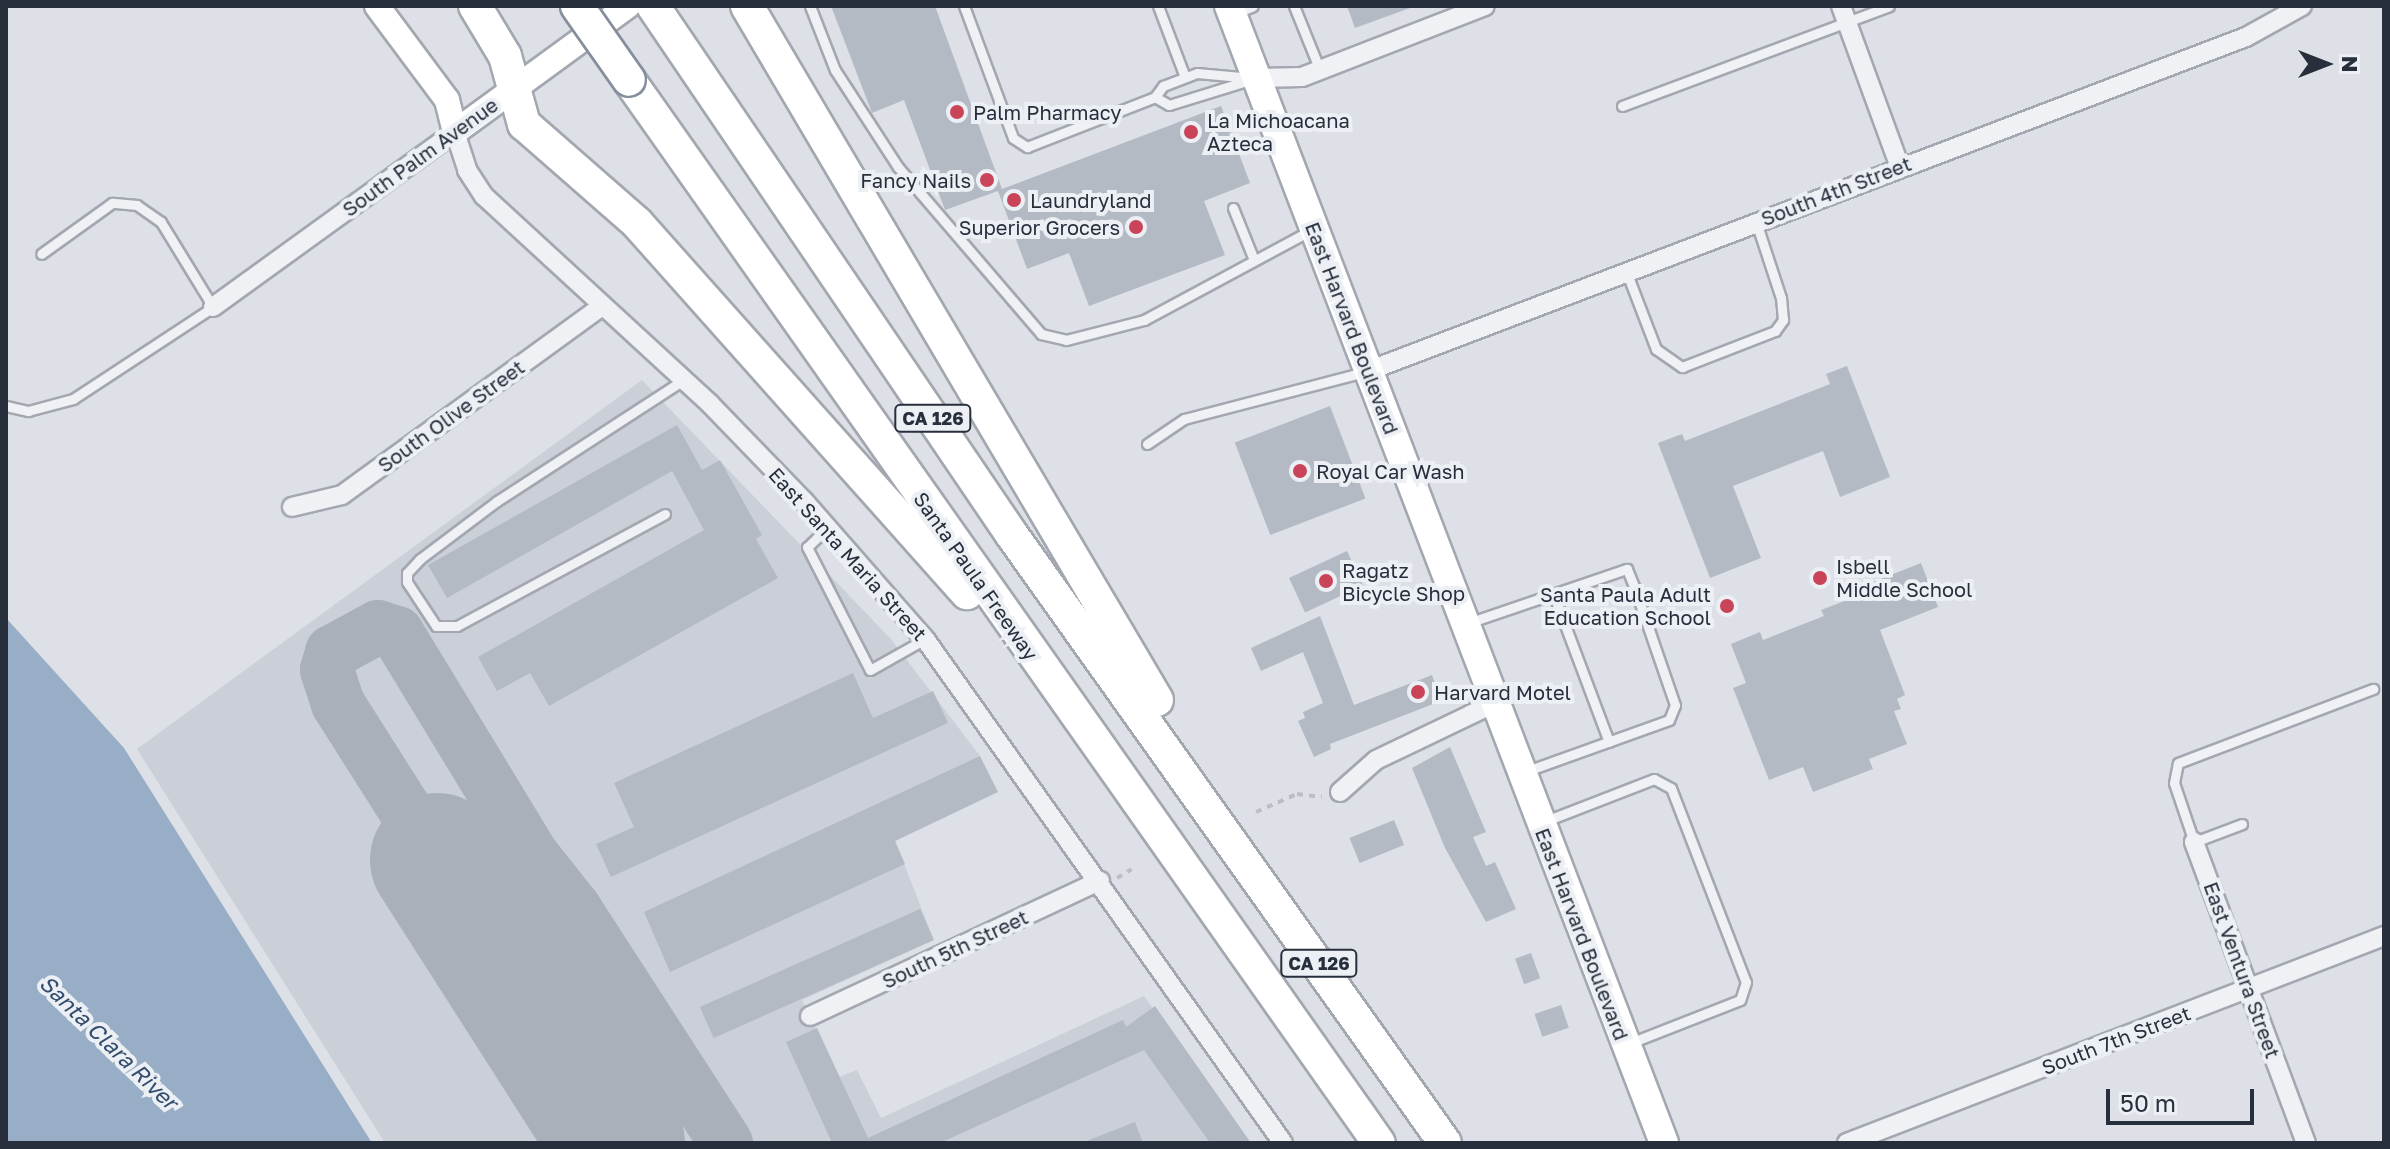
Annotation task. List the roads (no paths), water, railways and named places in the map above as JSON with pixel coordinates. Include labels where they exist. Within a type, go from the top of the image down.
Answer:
[{"type":"highway","points":[[475,6],[505,56],[524,124],[637,223],[834,438],[1067,707]]},
{"type":"highway","name":"Santa Paula Freeway","points":[[577,6],[1067,707],[1379,1143]]},
{"type":"highway","name":"CA 126","points":[[653,6],[1012,535],[1193,783],[1445,1143]]},
{"type":"highway","points":[[747,6],[1169,719],[1193,783]]},
{"type":"main road","name":"East Harvard Boulevard","points":[[1238,9],[1257,78],[1664,1143]]},
{"type":"street","name":"East Santa Maria Street","points":[[377,6],[447,100],[467,170],[484,196],[683,380],[828,527],[925,639],[1100,881],[1283,1143]]},
{"type":"street","name":"South Palm Avenue","points":[[213,307],[628,6]]},
{"type":"street","points":[[1257,78],[1302,77],[1485,6]]},
{"type":"street","name":"South 4th Street","points":[[1368,371],[2246,37],[2302,6]]},
{"type":"street","points":[[1844,14],[1900,167]]},
{"type":"street","name":"South Olive Street","points":[[292,507],[342,495],[602,306]]},
{"type":"street","points":[[1340,792],[1376,760],[1495,703]]},
{"type":"street","name":"East Ventura Street","points":[[2194,842],[2306,1143]]},
{"type":"street","name":"South 5th Street","points":[[810,1016],[1100,881]]},
{"type":"street","name":"South 7th Street","points":[[1847,1143],[2384,936]]},
{"type":"lane","points":[[810,6],[835,70],[898,167],[1041,334],[1066,340],[1144,320],[1314,228]]},
{"type":"lane","points":[[964,6],[1019,144],[1037,145],[1155,97],[1163,86],[1197,73],[1257,78]]},
{"type":"lane","points":[[1158,6],[1185,77]]},
{"type":"lane","points":[[1294,6],[1319,68]]},
{"type":"lane","points":[[1622,106],[1844,14],[1889,6]]},
{"type":"lane","points":[[1155,97],[1169,105],[1257,78]]},
{"type":"lane","points":[[6,406],[28,411],[73,399],[213,307],[161,222],[137,205],[112,203],[41,254]]},
{"type":"lane","points":[[1233,208],[1254,260]]},
{"type":"lane","points":[[1626,271],[1656,349],[1682,367],[1775,331],[1783,320],[1781,298],[1756,222]]},
{"type":"lane","points":[[1147,444],[1184,419],[1368,371]]},
{"type":"lane","points":[[665,514],[457,626],[436,626],[408,587],[407,573],[420,559],[484,510],[683,380]]},
{"type":"lane","points":[[828,527],[807,547],[870,670],[925,639]]},
{"type":"lane","points":[[1464,624],[1627,569],[1634,586],[1675,705],[1669,720],[1521,773]]},
{"type":"lane","points":[[1553,593],[1609,742]]},
{"type":"lane","points":[[2242,824],[2194,842],[2174,783],[2178,763],[2373,689]]},
{"type":"lane","points":[[1540,823],[1654,779],[1671,788],[1746,982],[1740,1000],[1625,1046]]},
{"type":"water","name":"Santa Clara River","points":[[6,618],[124,748],[372,1143],[6,1143]]},
{"type":"place","name":"Palm Pharmacy","points":[[957,112]]},
{"type":"place","name":"La Michoacana Azteca","points":[[1191,132]]},
{"type":"place","name":"Fancy Nails","points":[[987,180]]},
{"type":"place","name":"Laundryland","points":[[1014,200]]},
{"type":"place","name":"Superior Grocers","points":[[1136,227]]},
{"type":"place","name":"Royal Car Wash","points":[[1300,471]]},
{"type":"place","name":"Isbell Middle School","points":[[1820,578]]},
{"type":"place","name":"Ragatz Bicycle Shop","points":[[1326,581]]},
{"type":"place","name":"Santa Paula Adult Education School","points":[[1727,606]]},
{"type":"place","name":"Harvard Motel","points":[[1418,692]]}]
